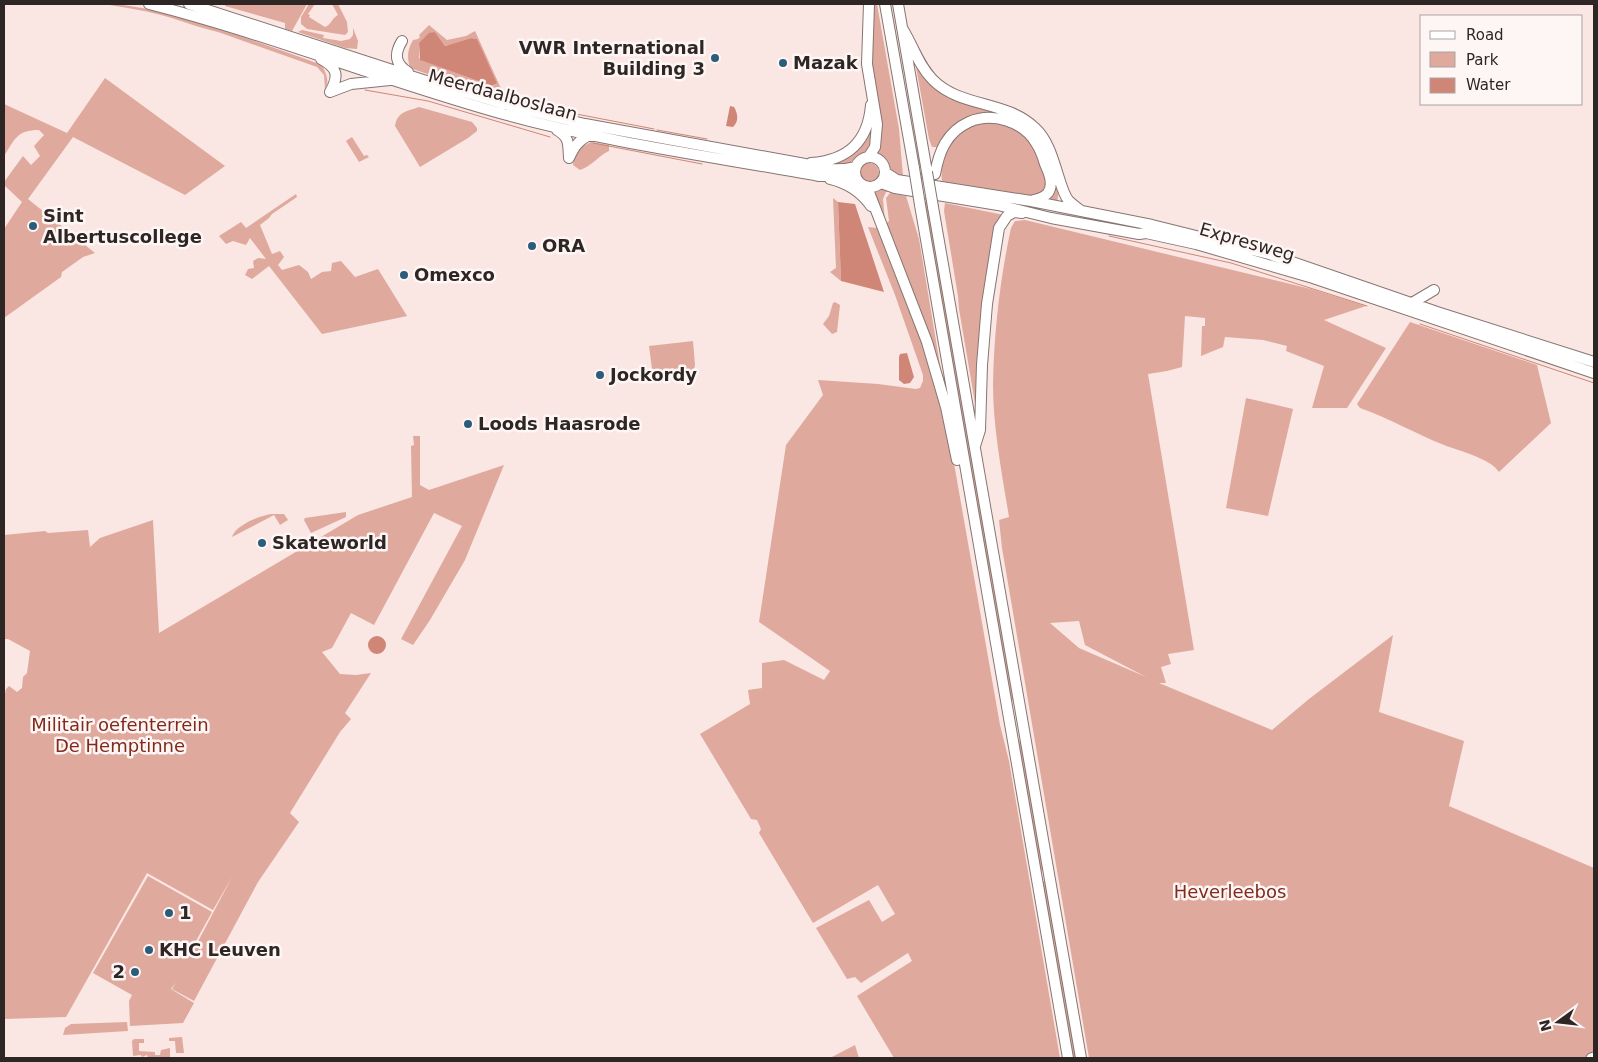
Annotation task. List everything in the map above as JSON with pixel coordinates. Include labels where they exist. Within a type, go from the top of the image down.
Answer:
[{"type":"highway","name":"Meerdaalboslaan","points":[[149,4],[198,16],[449,98],[553,127],[569,135],[589,135],[819,176],[843,176],[856,180],[867,187]]},
{"type":"highway","name":"Meerdaalboslaan","points":[[189,4],[420,79],[522,109],[585,124],[825,169],[844,170],[855,167]]},
{"type":"highway","points":[[856,180],[855,167],[861,159],[869,156],[875,147],[877,139],[877,124],[867,57],[869,4]]},
{"type":"highway","points":[[885,4],[1068,1058]]},
{"type":"highway","points":[[898,4],[931,173],[930,190],[1081,1058]]},
{"type":"highway","points":[[902,28],[921,66],[942,88],[960,97],[1009,111],[1020,116],[1036,128],[1052,154],[1062,189],[1062,199],[1054,212],[1015,208]]},
{"type":"highway","points":[[402,41],[397,49],[397,62],[406,71],[420,79]]},
{"type":"highway","points":[[305,50],[332,66],[336,77],[330,92],[351,84],[391,79]]},
{"type":"highway","points":[[805,164],[828,162],[850,151],[860,140],[868,124],[871,92]]},
{"type":"highway","points":[[931,173],[944,144],[960,127],[977,119],[1006,120],[1019,126],[1036,143],[1049,174],[1051,183],[1047,194],[1042,198],[1030,201]]},
{"type":"highway","points":[[585,124],[569,135],[569,158],[580,140],[589,135]]},
{"type":"highway","points":[[869,156],[880,160],[885,168],[886,173],[881,183],[872,188],[867,187],[924,334],[946,407],[959,468],[968,480]]},
{"type":"highway","name":"Expresweg","points":[[886,173],[897,180],[1030,201],[1158,226],[1269,254],[1410,311],[1433,310],[1594,362]]},
{"type":"highway","points":[[819,176],[837,181],[856,190],[865,198],[877,215]]},
{"type":"highway","name":"Expresweg","points":[[881,183],[895,188],[1015,208],[1038,216],[1140,234],[1146,233],[1196,244],[1268,264],[1594,373]]},
{"type":"highway","points":[[1062,189],[1069,200],[1083,212]]},
{"type":"highway","points":[[975,447],[980,430],[982,365],[987,304],[999,228],[1004,219],[1014,212],[1038,216]]},
{"type":"highway","points":[[1410,311],[1434,290],[1429,302],[1433,310]]},
{"type":"green space","points":[[103,4],[135,7],[176,16],[322,65],[327,77],[325,89],[324,75],[317,67],[218,32],[168,17]]},
{"type":"green space","points":[[225,4],[307,4],[292,31],[285,29],[285,23],[225,6]]},
{"type":"green space","points":[[309,4],[315,4],[308,14],[310,15],[309,17],[325,27],[338,15],[332,4],[338,4],[347,22],[348,32],[345,35],[307,29],[301,24],[301,17]]},
{"type":"green space","points":[[871,4],[877,4],[899,129],[903,176],[894,174],[885,159],[875,152],[869,61]]},
{"type":"green space","points":[[429,25],[447,40],[466,36],[475,31],[503,93],[501,97],[410,68],[409,50],[413,40],[418,39],[419,35]],"holes":[[[435,32],[445,46],[471,38],[477,39],[495,85],[492,86],[419,58],[419,43]]]},
{"type":"green space","points":[[353,28],[358,41],[357,49],[345,48],[298,32],[302,30],[324,35],[323,38],[341,41],[350,39],[353,35]]},
{"type":"green space","points":[[919,66],[936,86],[949,95],[1003,111],[1015,116],[1032,129],[1048,159],[1056,184],[1058,196],[1056,205],[1040,202],[1039,200],[1050,194],[1053,185],[1052,174],[1043,152],[1030,132],[1011,119],[988,115],[970,119],[954,128],[938,147],[932,147],[916,67]]},
{"type":"green space","points":[[105,78],[225,166],[185,195],[73,137],[28,199],[95,253],[83,257],[62,272],[61,277],[4,318],[4,229],[22,202],[4,185],[4,182],[23,156],[31,165],[40,156],[34,146],[44,135],[39,130],[32,130],[21,134],[14,140],[4,156],[4,104],[67,133]]},
{"type":"green space","points":[[419,107],[472,122],[477,131],[420,167],[395,126],[400,115]]},
{"type":"green space","points":[[991,122],[1005,125],[1015,130],[1024,135],[1030,142],[1048,184],[1043,193],[1030,197],[942,185],[941,163],[953,139],[968,127]]},
{"type":"green space","points":[[872,126],[874,141],[867,152],[856,157],[849,164],[829,165]]},
{"type":"green space","points":[[352,137],[364,156],[367,155],[369,157],[359,162],[346,141]]},
{"type":"green space","points":[[591,142],[609,145],[609,151],[580,170],[573,165],[575,151]]},
{"type":"green space","points":[[869,163],[876,166],[879,173],[876,180],[869,183],[862,180],[859,173],[862,166]]},
{"type":"green space","points":[[883,188],[890,191],[886,192],[883,199],[885,221],[870,192]]},
{"type":"green space","points":[[890,193],[906,196],[919,239],[946,401],[884,225],[889,221],[886,198]]},
{"type":"green space","points":[[296,194],[297,197],[272,214],[260,225],[272,254],[280,251],[284,257],[278,265],[282,270],[299,265],[308,272],[311,279],[322,272],[331,271],[332,263],[341,261],[355,277],[378,269],[407,316],[322,334],[269,266],[252,279],[245,275],[248,269],[254,268],[253,261],[258,258],[266,259],[250,238],[246,245],[233,241],[226,244],[219,236],[241,222],[246,228]]},
{"type":"green space","points":[[833,198],[838,202],[841,281],[830,272],[836,268]]},
{"type":"green space","points":[[924,201],[928,202],[1014,700],[1011,701]]},
{"type":"green space","points":[[945,203],[1004,215],[977,404],[975,403],[959,309],[944,211]]},
{"type":"green space","name":"Heverleebos","points":[[1025,220],[1311,289],[1366,306],[1324,320],[1386,348],[1347,408],[1312,408],[1324,366],[1286,351],[1287,346],[1263,340],[1225,337],[1223,347],[1201,356],[1202,326],[1205,326],[1205,318],[1185,316],[1182,367],[1148,374],[1194,650],[1168,654],[1171,664],[1161,667],[1166,683],[1159,683],[1272,730],[1309,699],[1393,635],[1379,712],[1464,741],[1449,806],[1594,868],[1594,1058],[1089,1058],[1002,548],[999,520],[1009,517],[998,451],[995,417],[993,384],[996,325],[1007,247],[1011,228],[1015,221]],"holes":[[[1079,621],[1085,645],[1146,677],[1079,648],[1050,623]]]},
{"type":"green space","points":[[868,227],[877,228],[917,327],[939,396],[955,469],[1000,725],[1009,761],[1060,1058],[894,1058],[857,996],[912,961],[908,953],[861,983],[855,977],[847,979],[816,928],[869,900],[882,922],[895,914],[878,885],[813,923],[759,833],[761,829],[757,820],[751,819],[700,734],[750,704],[748,690],[762,688],[762,663],[784,660],[824,680],[830,671],[759,622],[786,445],[823,395],[818,380],[878,384],[916,389],[920,388],[923,381],[923,375],[895,295]]},
{"type":"green space","points":[[835,302],[840,305],[837,332],[832,334],[823,324]]},
{"type":"green space","points":[[1410,322],[1537,365],[1551,423],[1499,472],[1495,467],[1482,459],[1434,441],[1360,408],[1357,404]]},
{"type":"green space","points":[[693,341],[695,365],[693,373],[678,375],[652,369],[649,346]]},
{"type":"green space","points":[[1246,398],[1293,409],[1268,516],[1226,508]]},
{"type":"green space","name":"Militair oefenterrein De Hemptinne","points":[[413,436],[420,436],[420,485],[429,490],[504,465],[465,560],[413,645],[401,639],[462,526],[434,513],[374,625],[351,613],[332,648],[322,652],[340,674],[356,675],[371,673],[345,713],[351,719],[340,732],[290,813],[299,822],[258,882],[194,1001],[172,989],[176,982],[171,989],[194,1003],[183,1023],[130,1026],[129,1001],[132,995],[93,973],[148,876],[212,912],[191,950],[193,951],[232,877],[213,910],[147,873],[66,1017],[4,1019],[4,698],[6,689],[9,686],[17,692],[22,688],[23,677],[27,673],[30,651],[8,639],[4,639],[4,535],[45,531],[48,533],[88,530],[90,547],[100,538],[153,520],[159,633],[358,515],[412,497],[411,446],[414,445]]},
{"type":"green space","points":[[346,512],[346,517],[311,533],[304,520],[305,518]]},
{"type":"green space","points":[[271,514],[284,514],[288,520],[280,525],[274,515],[232,537],[243,525],[254,519]]},
{"type":"green space","points":[[1021,740],[1044,870],[1040,871],[1018,741]]},
{"type":"green space","points":[[1046,880],[1077,1058],[1073,1058],[1042,882]]},
{"type":"green space","points":[[127,1022],[128,1031],[63,1035],[65,1028],[71,1024]]},
{"type":"green space","points":[[182,1037],[184,1053],[176,1053],[175,1041],[169,1041],[169,1038]]},
{"type":"green space","points":[[134,1039],[144,1039],[144,1043],[139,1043],[139,1051],[155,1052],[155,1055],[160,1055],[161,1050],[170,1048],[170,1058],[148,1058],[147,1055],[142,1057],[141,1055],[133,1056],[132,1041]]},
{"type":"green space","points":[[855,1045],[859,1058],[830,1058]]},
{"type":"water","points":[[435,32],[445,46],[471,38],[477,39],[497,83],[492,86],[420,60],[419,43],[429,33]]},
{"type":"water","points":[[730,106],[734,107],[737,115],[737,120],[733,127],[726,126]]},
{"type":"water","points":[[838,202],[855,204],[884,292],[841,281]]},
{"type":"water","points":[[907,353],[914,377],[910,383],[904,384],[899,380],[899,357],[900,354]]},
{"type":"water","points":[[377,636],[385,641],[386,645],[381,653],[377,654],[369,649],[368,645],[373,637]]},
{"type":"waterway","points":[[464,84],[511,98]]},
{"type":"waterway","points":[[365,90],[428,101],[550,137]]},
{"type":"waterway","points":[[516,99],[562,111]]},
{"type":"waterway","points":[[566,112],[654,129]]},
{"type":"waterway","points":[[657,130],[707,139]]},
{"type":"waterway","points":[[593,143],[702,164]]},
{"type":"waterway","points":[[1109,236],[1231,263],[1367,306]]},
{"type":"waterway","points":[[1420,324],[1594,383]]},
{"type":"place","name":"VWR International Building 3","points":[[715,58]]},
{"type":"place","name":"Mazak","points":[[783,63]]},
{"type":"place","name":"Sint Albertuscollege","points":[[33,226]]},
{"type":"place","name":"ORA","points":[[532,246]]},
{"type":"place","name":"Omexco","points":[[404,275]]},
{"type":"place","name":"Jockordy","points":[[600,375]]},
{"type":"place","name":"Loods Haasrode","points":[[468,424]]},
{"type":"place","name":"Skateworld","points":[[262,543]]},
{"type":"place","name":"1","points":[[169,913]]},
{"type":"place","name":"KHC Leuven","points":[[149,950]]},
{"type":"place","name":"2","points":[[135,972]]}]
